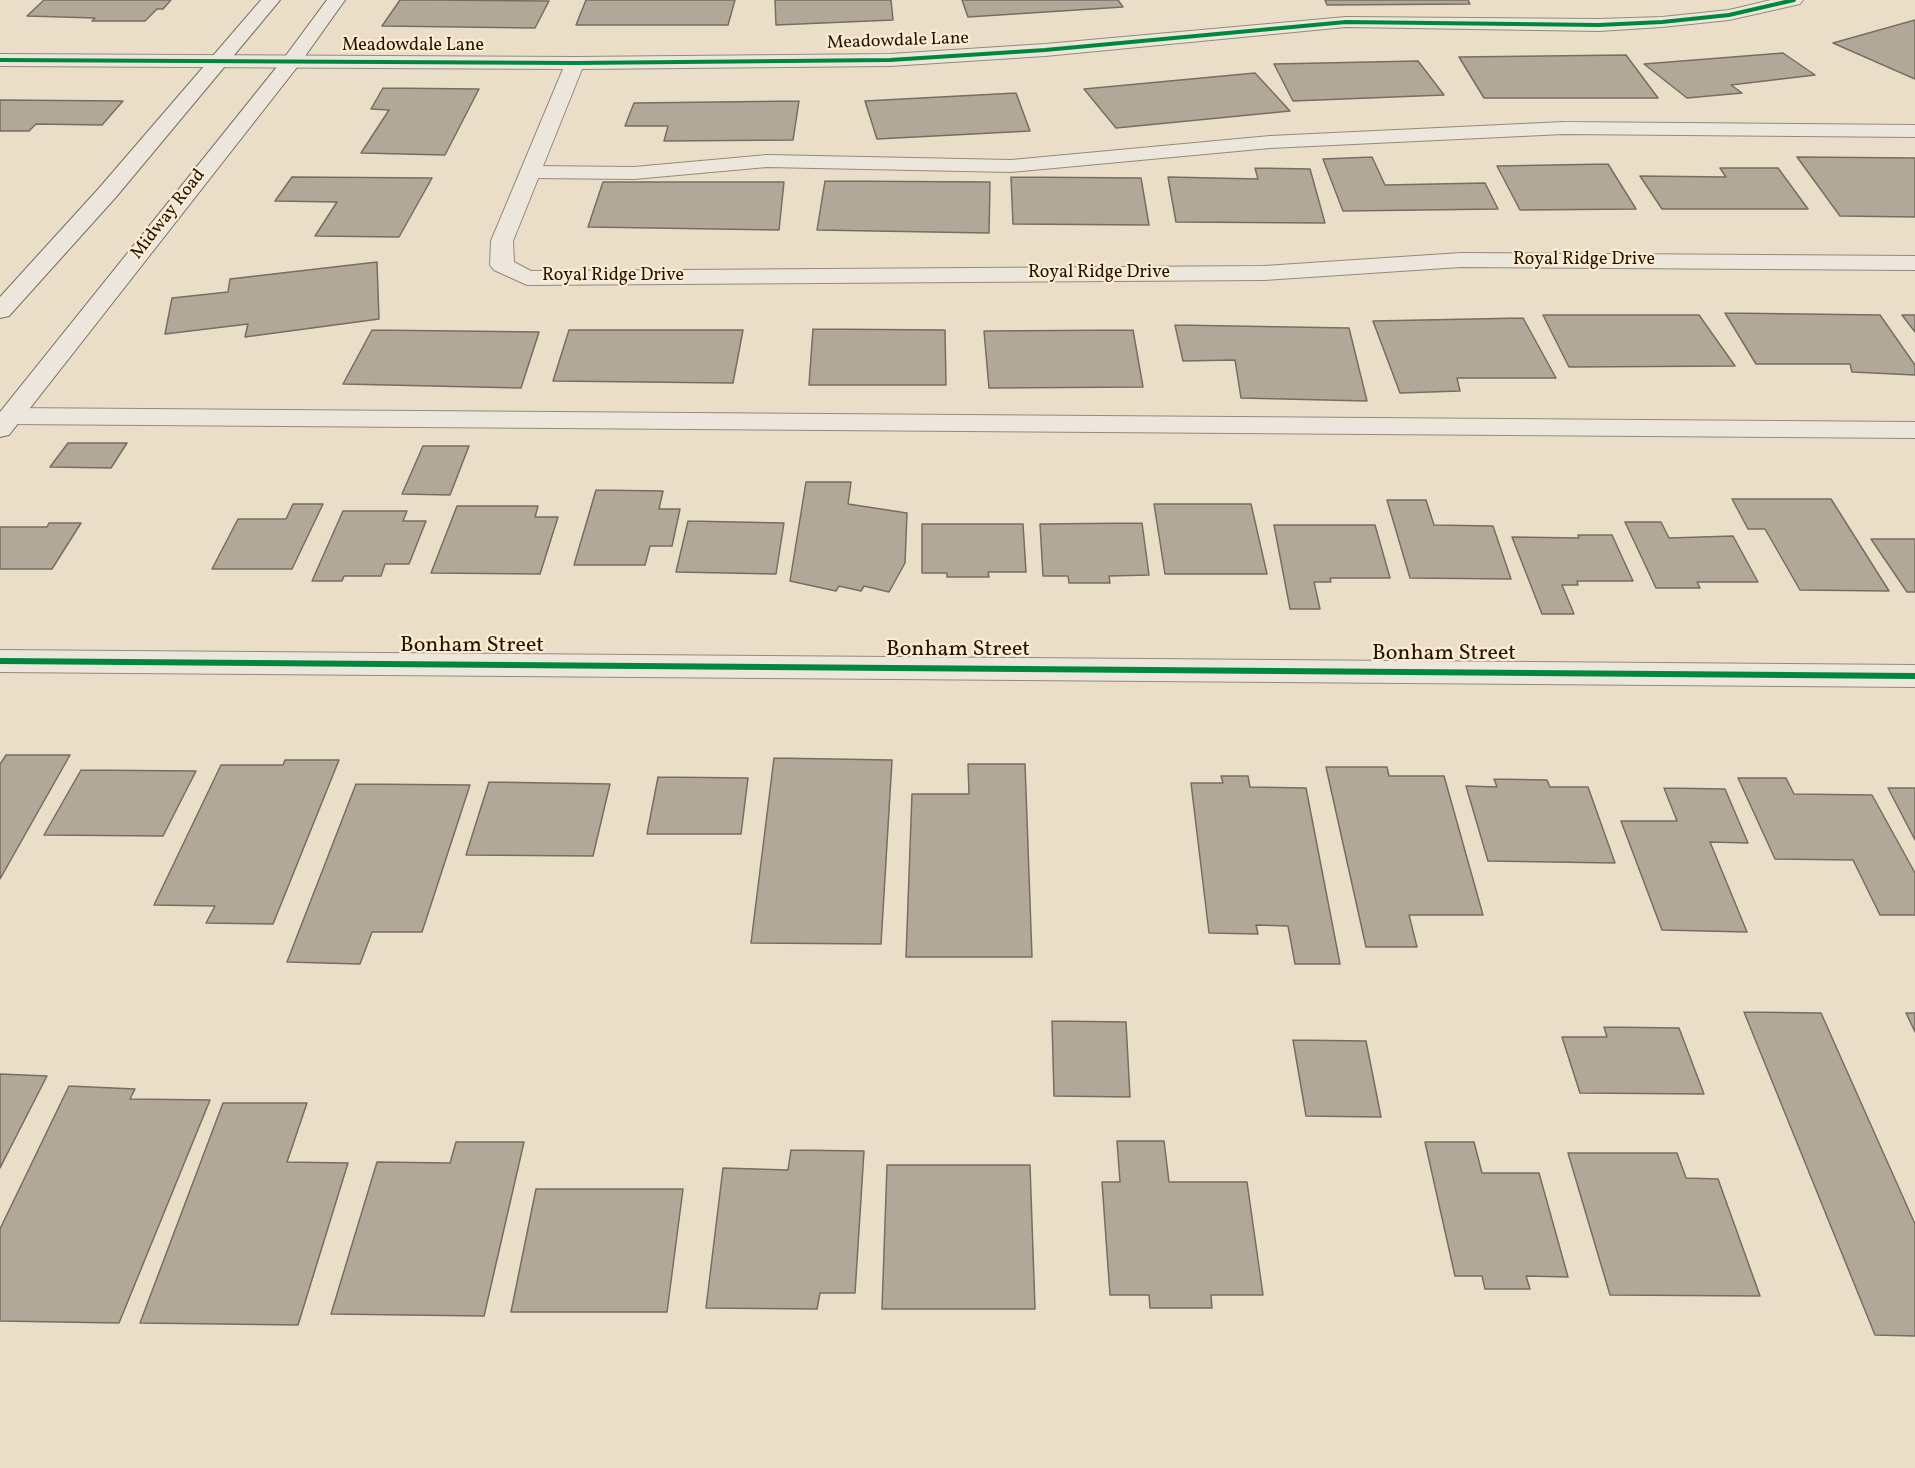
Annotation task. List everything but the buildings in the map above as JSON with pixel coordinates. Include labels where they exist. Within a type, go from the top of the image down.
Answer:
[{"type":"street","points":[[0,310],[108,192],[271,0]]},
{"type":"street","name":"Midway Road","points":[[5,423],[291,62],[336,0]]},
{"type":"street","name":"Meadowdale Lane","points":[[0,60],[575,63],[890,60],[1045,50],[1346,22],[1599,25],[1662,22],[1729,15],[1794,0]]},
{"type":"street","name":"Royal Ridge Drive","points":[[575,63],[502,242],[502,265],[527,278],[1264,273],[1461,260],[1915,263]]},
{"type":"street","name":"Bonham Street","points":[[0,661],[1915,676]]},
{"type":"lane","points":[[530,172],[634,173],[767,161],[1011,166],[1270,142],[1564,128],[1915,131]]},
{"type":"lane","points":[[5,423],[1915,430]]},
{"type":"cycle path","points":[[0,60],[575,63],[890,60],[1045,50],[1346,22],[1599,25],[1662,22],[1729,15],[1794,0]]},
{"type":"cycle path","points":[[0,661],[1915,676]]}]
